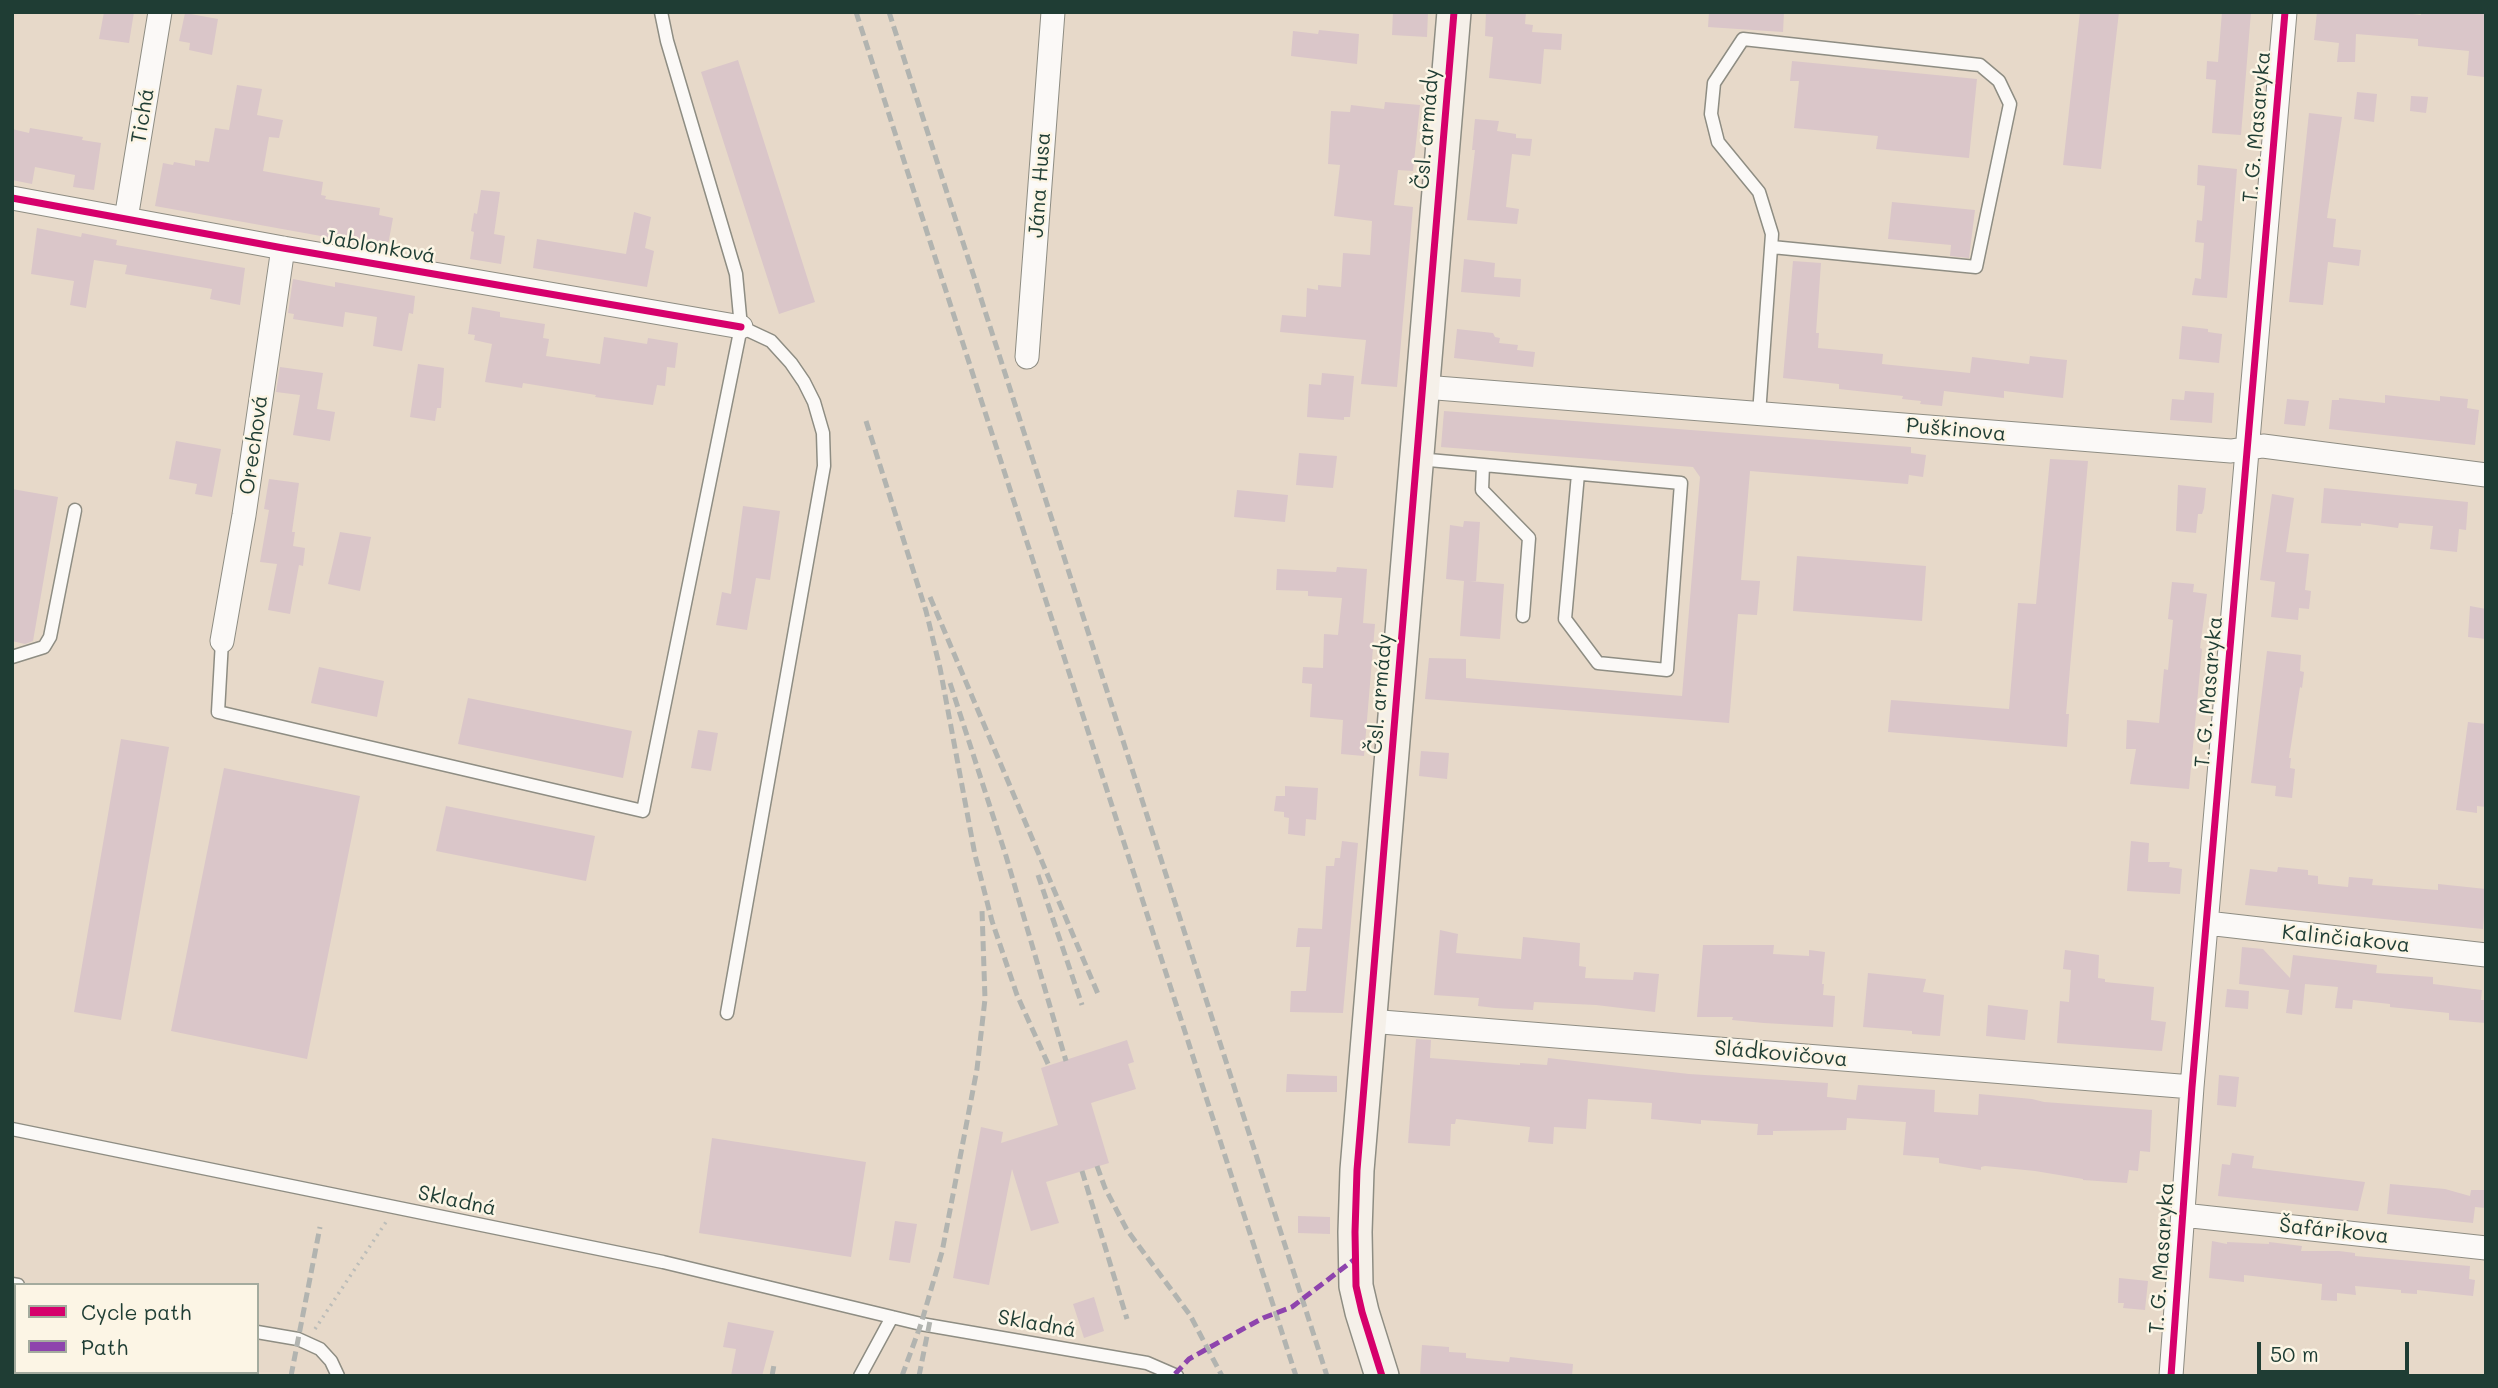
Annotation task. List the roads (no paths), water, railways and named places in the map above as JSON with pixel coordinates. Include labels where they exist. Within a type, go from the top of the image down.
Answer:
[{"type":"street","name":"Tichá","points":[[127,219],[160,12]]},
{"type":"street","name":"Jána Husa","points":[[1027,357],[1053,12]]},
{"type":"street","name":"Čsl. armády","points":[[1382,1376],[1356,1286],[1357,1170],[1454,12]]},
{"type":"street","name":"T. G. Masaryka","points":[[2171,1376],[2192,1087],[2285,12]]},
{"type":"street","name":"Jablonková","points":[[12,198],[741,327]]},
{"type":"street","name":"Orechová","points":[[222,641],[244,515],[283,248]]},
{"type":"street","name":"Puškinova","points":[[1424,387],[2231,451],[2263,446],[2486,475]]},
{"type":"street","name":"Kalinčiakova","points":[[2207,923],[2486,955]]},
{"type":"street","name":"Sládkovičova","points":[[1369,1021],[2192,1087]]},
{"type":"street","name":"Šafárikova","points":[[2183,1215],[2486,1248]]},
{"type":"lane","points":[[222,641],[218,712],[643,811],[741,327],[736,274],[667,41],[661,12]]},
{"type":"lane","points":[[1759,414],[1772,234],[1759,192],[1718,142],[1711,114],[1714,83],[1743,40],[1980,65],[1999,81],[2010,104],[1976,267],[1772,247]]},
{"type":"lane","points":[[726,1013],[824,466],[823,433],[814,402],[804,382],[771,341],[741,327]]},
{"type":"lane","points":[[1418,459],[1578,474],[1681,484],[1667,670],[1598,663],[1565,619],[1578,474]]},
{"type":"lane","points":[[1483,465],[1482,490],[1529,538],[1523,616]]},
{"type":"lane","points":[[12,657],[44,647],[50,637],[75,510]]},
{"type":"lane","name":"Skladná","points":[[12,1129],[663,1262],[892,1317],[1147,1363],[1176,1375]]},
{"type":"lane","points":[[860,1376],[892,1317]]},
{"type":"lane","points":[[259,1332],[298,1339],[320,1349],[331,1361],[338,1376]]},
{"type":"railway","points":[[856,12],[1296,1376]]},
{"type":"railway","points":[[889,12],[1327,1376]]},
{"type":"railway","points":[[866,421],[926,611],[940,668],[975,855],[992,921],[1017,995],[1049,1066]]},
{"type":"railway","points":[[930,597],[1098,994]]},
{"type":"railway","points":[[950,683],[1006,856],[1066,1061]]},
{"type":"railway","points":[[1038,875],[1082,1005]]},
{"type":"railway","points":[[902,1376],[921,1324],[942,1252],[977,1069],[985,999],[982,910]]},
{"type":"railway","points":[[1097,1166],[1127,1230],[1190,1315],[1222,1376]]},
{"type":"railway","points":[[1082,1171],[1127,1319]]},
{"type":"railway","points":[[291,1376],[320,1227]]},
{"type":"railway","points":[[919,1376],[930,1321]]},
{"type":"railway","points":[[772,1376],[774,1365]]}]
